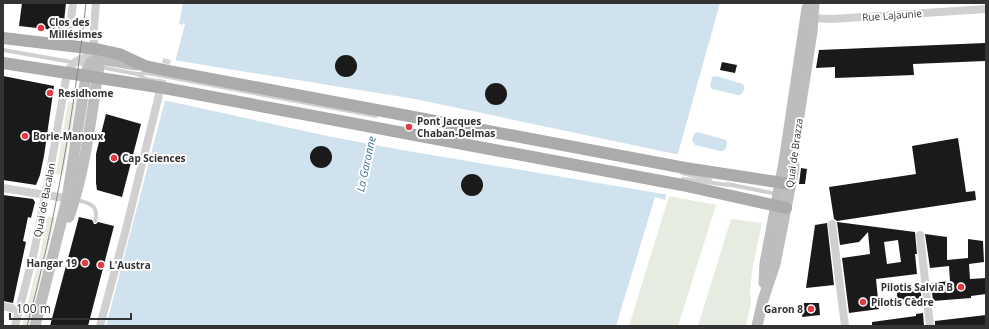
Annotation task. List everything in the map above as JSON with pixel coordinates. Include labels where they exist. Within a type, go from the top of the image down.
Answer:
[{"type":"main road","name":"Quai de Brazza","points":[[757,326],[763,300],[765,263],[782,201],[814,18],[807,3]]},
{"type":"main road","name":"Quai de Brazza","points":[[785,183],[794,168],[793,154],[814,18],[814,3]]},
{"type":"main road","points":[[3,38],[68,45],[94,65],[167,80],[681,176],[785,183]]},
{"type":"main road","points":[[3,63],[67,73],[126,57],[141,70],[167,80],[681,176],[782,201]]},
{"type":"main road","name":"Quai de Bacalan","points":[[40,326],[69,217],[94,65]]},
{"type":"main road","name":"Quai de Bacalan","points":[[35,326],[71,199]]},
{"type":"street","points":[[68,45],[73,3]]},
{"type":"street","name":"Quai de Bacalan","points":[[94,65],[96,3]]},
{"type":"street","name":"Rue Lajaunie","points":[[814,18],[986,9]]},
{"type":"street","points":[[67,73],[75,62],[87,57],[94,65]]},
{"type":"street","name":"Quai de Bacalan","points":[[15,326],[34,252],[46,195],[67,73]]},
{"type":"street","points":[[100,326],[158,99]]},
{"type":"street","points":[[3,188],[71,199]]},
{"type":"street","points":[[832,224],[845,326]]},
{"type":"street","points":[[920,235],[930,326]]},
{"type":"street","points":[[3,306],[19,310]]},
{"type":"lane","points":[[814,18],[818,3]]},
{"type":"lane","points":[[3,50],[94,65],[141,70]]},
{"type":"lane","points":[[167,80],[383,117]]},
{"type":"lane","points":[[259,100],[457,138]]},
{"type":"lane","points":[[681,176],[728,185],[782,201]]},
{"type":"lane","points":[[71,199],[89,203],[96,212],[95,221]]},
{"type":"shaded area","points":[[68,102],[76,102],[63,175],[56,174]]},
{"type":"shaded area","points":[[669,196],[716,205],[678,326],[629,326]]},
{"type":"shaded area","points":[[48,216],[55,218],[29,326],[22,326],[40,254]]},
{"type":"shaded area","points":[[731,219],[762,223],[752,271],[750,292],[751,302],[746,326],[698,326]]},
{"type":"water","name":"La Garonne","points":[[183,3],[720,3],[665,200],[655,197],[616,326],[106,326],[185,24],[179,24]]},
{"type":"water","points":[[716,76],[743,84],[743,91],[740,95],[738,95],[712,89],[710,86],[712,77]]},
{"type":"water","points":[[698,132],[726,140],[726,148],[723,151],[720,151],[695,145],[692,140],[694,134]]},
{"type":"pier","points":[[173,60],[415,99],[680,155],[669,195],[332,137],[163,100]]},
{"type":"building","points":[[22,3],[66,3],[63,31],[19,26]]},
{"type":"building","points":[[985,43],[985,61],[913,64],[914,75],[835,78],[835,67],[816,68],[819,50]]},
{"type":"building","points":[[346,55],[354,58],[357,66],[354,74],[346,77],[338,74],[335,66],[338,58]]},
{"type":"building","points":[[722,62],[737,65],[735,73],[720,70]]},
{"type":"building","name":"Borie-Manoux","points":[[3,76],[54,86],[44,156],[36,185],[3,180]]},
{"type":"building","points":[[496,83],[504,86],[507,94],[504,102],[496,105],[488,102],[485,94],[488,86]]},
{"type":"building","name":"Cap Sciences","points":[[106,114],[141,124],[122,197],[97,190],[96,154]]},
{"type":"building","points":[[958,138],[966,192],[975,191],[976,200],[837,221],[834,219],[829,187],[916,174],[912,146]]},
{"type":"building","points":[[321,146],[329,149],[332,157],[329,165],[321,168],[313,165],[310,157],[313,149]]},
{"type":"building","points":[[801,168],[807,169],[805,184],[799,184]]},
{"type":"building","points":[[472,174],[480,177],[483,185],[480,193],[472,196],[464,193],[461,185],[464,177]]},
{"type":"building","points":[[3,195],[33,199],[35,202],[31,218],[28,217],[23,241],[26,242],[13,303],[3,301]]},
{"type":"building","name":"Hangar 19","points":[[79,217],[92,220],[94,224],[98,222],[114,226],[88,326],[50,326]]},
{"type":"building","points":[[837,222],[915,232],[917,274],[876,279],[879,309],[849,313],[842,258],[870,254],[868,232],[859,242],[840,245]],"holes":[[[898,240],[901,262],[887,264],[884,242]]]},
{"type":"building","points":[[827,223],[834,285],[806,288],[815,225]]},
{"type":"building","points":[[925,234],[947,237],[947,260],[968,258],[968,239],[983,241],[984,262],[969,264],[970,279],[986,278],[986,294],[971,296],[971,298],[933,301],[931,283],[950,281],[949,266],[930,268]]},
{"type":"building","points":[[920,286],[922,302],[897,304],[897,287]]},
{"type":"building","name":"Garon 8","points":[[804,303],[819,303],[820,315],[802,317]]},
{"type":"building","points":[[923,313],[924,326],[872,326],[872,322],[916,316],[916,314]]},
{"type":"building","points":[[986,315],[986,326],[935,326],[935,321]]},
{"type":"tunnel","points":[[158,99],[167,59]]},
{"type":"tram line","points":[[27,326],[47,246],[63,166],[76,85],[86,3]]},
{"type":"place","name":"Clos des Millésimes","points":[[41,28]]},
{"type":"place","name":"Residhome","points":[[50,93]]},
{"type":"place","name":"Pont Jacques Chaban-Delmas","points":[[409,127]]},
{"type":"place","name":"Borie-Manoux","points":[[25,136]]},
{"type":"place","name":"Cap Sciences","points":[[114,158]]},
{"type":"place","name":"Hangar 19","points":[[85,263]]},
{"type":"place","name":"L'Austra","points":[[101,265]]},
{"type":"place","name":"Pilotis Salvia B","points":[[961,287]]},
{"type":"place","name":"Pilotis Cèdre","points":[[863,302]]},
{"type":"place","name":"Garon 8","points":[[811,309]]}]
